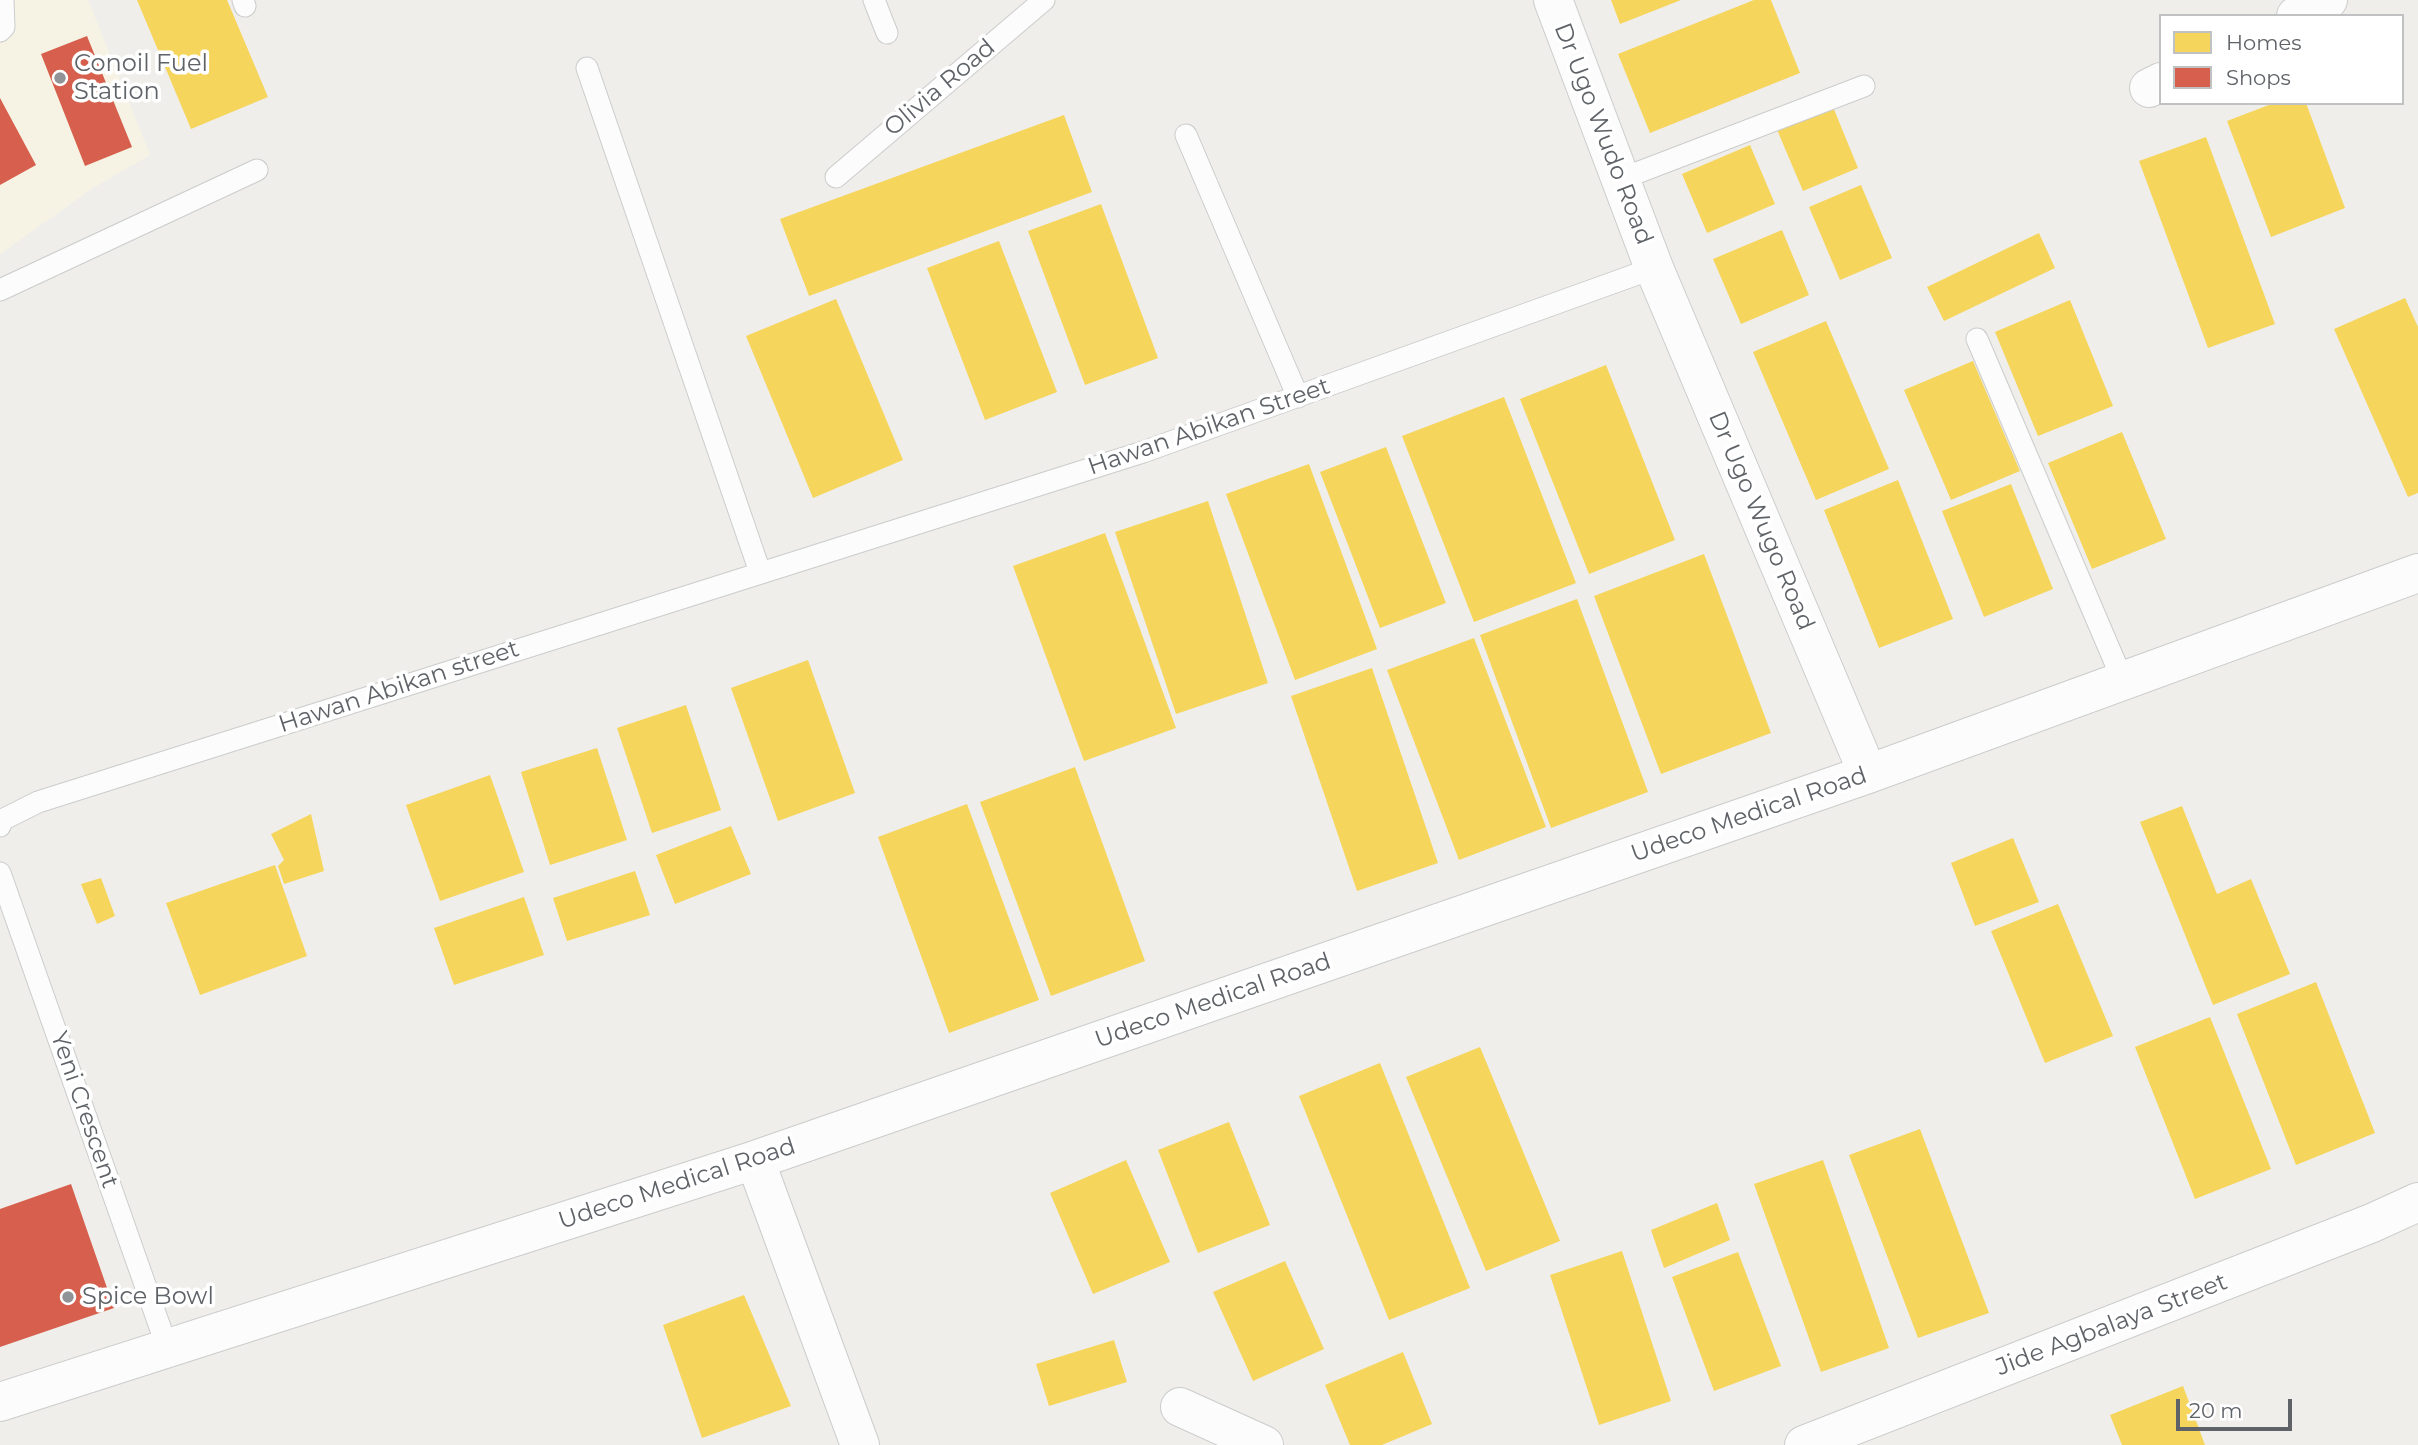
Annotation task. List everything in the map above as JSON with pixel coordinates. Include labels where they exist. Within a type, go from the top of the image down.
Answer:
[{"type":"street","name":"Dr Ugo Wudo Road","points":[[1553,0],[1654,268]]},
{"type":"street","points":[[2300,14],[2328,0]]},
{"type":"street","name":"Dr Ugo Wugo Road","points":[[1654,268],[1868,774]]},
{"type":"street","name":"Udeco Medical Road","points":[[0,1402],[755,1160],[1868,774],[2418,573]]},
{"type":"street","points":[[755,1160],[860,1445]]},
{"type":"street","name":"Jide Agbalaya Street","points":[[1804,1445],[2372,1223],[2418,1202]]},
{"type":"street","points":[[1180,1407],[1264,1445]]},
{"type":"lane","points":[[0,31],[4,27],[4,0]]},
{"type":"lane","points":[[874,0],[887,33]]},
{"type":"lane","name":"Olivia Road","points":[[836,177],[1044,0]]},
{"type":"lane","points":[[587,68],[760,572]]},
{"type":"lane","points":[[1620,180],[1864,86]]},
{"type":"lane","points":[[1186,135],[1298,397]]},
{"type":"lane","points":[[0,290],[257,170]]},
{"type":"lane","name":"Hawan Abikan Street","points":[[760,572],[1143,452],[1654,268]]},
{"type":"lane","points":[[1977,339],[2123,681]]},
{"type":"lane","name":"Hawan Abikan street","points":[[0,825],[2,820],[38,802],[760,572]]},
{"type":"lane","name":"Yeni Crescent","points":[[0,873],[167,1347]]},
{"type":"shaded area","name":"Conoil Fuel Station","points":[[0,0],[88,0],[150,155],[93,188],[0,254]]},
{"type":"building: Homes","points":[[137,0],[227,0],[268,97],[191,129]]},
{"type":"building: Homes","points":[[1611,0],[1681,0],[1620,24]]},
{"type":"building: Homes","points":[[1754,0],[1771,0],[1800,73],[1650,133],[1618,54]]},
{"type":"building: Homes","points":[[1831,102],[1858,168],[1803,191],[1775,125]]},
{"type":"building: Homes","points":[[2269,105],[2307,105],[2345,208],[2271,237],[2227,121]]},
{"type":"building: Homes","points":[[1064,115],[1092,192],[809,296],[780,219]]},
{"type":"building: Homes","points":[[2206,137],[2275,324],[2208,348],[2139,161]]},
{"type":"building: Homes","points":[[1750,145],[1775,204],[1707,233],[1682,174]]},
{"type":"building: Homes","points":[[1861,185],[1892,258],[1840,280],[1809,207]]},
{"type":"building: Homes","points":[[1101,204],[1158,358],[1085,385],[1028,231]]},
{"type":"building: Homes","points":[[1782,230],[1809,295],[1741,324],[1713,259]]},
{"type":"building: Homes","points":[[2039,233],[2055,268],[1944,321],[1927,287]]},
{"type":"building: Homes","points":[[999,241],[1057,392],[985,420],[927,268]]},
{"type":"building: Homes","points":[[2405,298],[2418,327],[2418,493],[2408,497],[2334,329]]},
{"type":"building: Homes","points":[[836,299],[903,460],[813,498],[746,336]]},
{"type":"building: Homes","points":[[2070,300],[2113,406],[2038,436],[1995,332]]},
{"type":"building: Homes","points":[[1826,321],[1889,469],[1816,500],[1753,352]]},
{"type":"building: Homes","points":[[1973,361],[2020,471],[1951,500],[1904,390]]},
{"type":"building: Homes","points":[[1606,365],[1675,540],[1589,574],[1520,399]]},
{"type":"building: Homes","points":[[1504,397],[1576,583],[1474,622],[1402,436]]},
{"type":"building: Homes","points":[[2122,432],[2166,539],[2092,569],[2048,463]]},
{"type":"building: Homes","points":[[1386,447],[1446,603],[1380,628],[1320,472]]},
{"type":"building: Homes","points":[[1309,464],[1377,649],[1295,680],[1226,494]]},
{"type":"building: Homes","points":[[1898,480],[1953,619],[1879,648],[1824,510]]},
{"type":"building: Homes","points":[[2011,484],[2053,589],[1984,617],[1942,511]]},
{"type":"building: Homes","points":[[1208,501],[1268,683],[1176,714],[1115,532]]},
{"type":"building: Homes","points":[[1105,533],[1176,728],[1084,761],[1013,566]]},
{"type":"building: Homes","points":[[1704,554],[1771,733],[1661,774],[1594,596]]},
{"type":"building: Homes","points":[[1577,599],[1648,792],[1551,828],[1480,635]]},
{"type":"building: Homes","points":[[1474,638],[1546,827],[1459,860],[1387,670]]},
{"type":"building: Homes","points":[[808,660],[855,793],[778,821],[731,688]]},
{"type":"building: Homes","points":[[1372,668],[1438,863],[1357,891],[1291,696]]},
{"type":"building: Homes","points":[[686,705],[721,810],[652,833],[617,728]]},
{"type":"building: Homes","points":[[597,748],[627,840],[550,865],[521,772]]},
{"type":"building: Homes","points":[[1075,767],[1145,961],[1051,996],[980,802]]},
{"type":"building: Homes","points":[[490,775],[524,872],[440,901],[406,805]]},
{"type":"building: Homes","points":[[967,804],[1039,1000],[949,1033],[878,837]]},
{"type":"building: Homes","points":[[2182,806],[2217,894],[2251,879],[2290,974],[2213,1005],[2140,822]]},
{"type":"building: Homes","points":[[311,814],[324,871],[284,884],[278,866],[284,860],[271,834]]},
{"type":"building: Homes","points":[[731,826],[751,874],[675,904],[656,855]]},
{"type":"building: Homes","points":[[2013,838],[2039,902],[1975,926],[1951,863]]},
{"type":"building: Homes","points":[[275,865],[307,956],[200,995],[166,903]]},
{"type":"building: Homes","points":[[635,871],[650,915],[567,941],[553,898]]},
{"type":"building: Homes","points":[[101,878],[115,916],[97,924],[81,884]]},
{"type":"building: Homes","points":[[524,897],[544,955],[454,985],[434,928]]},
{"type":"building: Homes","points":[[2058,904],[2113,1036],[2045,1063],[1991,931]]},
{"type":"building: Homes","points":[[2316,982],[2375,1133],[2296,1165],[2237,1014]]},
{"type":"building: Homes","points":[[2210,1017],[2271,1169],[2195,1199],[2135,1047]]},
{"type":"building: Homes","points":[[1480,1047],[1560,1241],[1486,1271],[1406,1077]]},
{"type":"building: Homes","points":[[1380,1063],[1470,1288],[1389,1320],[1299,1096]]},
{"type":"building: Homes","points":[[1229,1122],[1270,1225],[1198,1253],[1158,1150]]},
{"type":"building: Homes","points":[[1920,1129],[1989,1313],[1918,1338],[1849,1155]]},
{"type":"building: Homes","points":[[1126,1160],[1170,1262],[1093,1294],[1050,1193]]},
{"type":"building: Homes","points":[[1823,1160],[1889,1348],[1821,1372],[1754,1184]]},
{"type":"building: Homes","points":[[1717,1203],[1730,1240],[1664,1268],[1651,1230]]},
{"type":"building: Homes","points":[[1622,1251],[1671,1401],[1599,1425],[1550,1275]]},
{"type":"building: Homes","points":[[1738,1252],[1781,1366],[1714,1391],[1672,1277]]},
{"type":"building: Homes","points":[[1285,1261],[1324,1349],[1253,1381],[1213,1292]]},
{"type":"building: Homes","points":[[744,1295],[791,1406],[702,1438],[663,1325]]},
{"type":"building: Homes","points":[[1114,1340],[1127,1382],[1049,1406],[1036,1364]]},
{"type":"building: Homes","points":[[1403,1352],[1432,1424],[1382,1445],[1350,1445],[1325,1385]]},
{"type":"building: Homes","points":[[2183,1386],[2205,1445],[2122,1445],[2110,1415]]},
{"type":"building: Shops","points":[[87,36],[132,147],[85,166],[41,54]]},
{"type":"building: Shops","points":[[0,98],[36,165],[0,185]]},
{"type":"building: Shops","points":[[71,1184],[114,1308],[0,1347],[0,1209]]},
{"type":"place","name":"Conoil Fuel Station","points":[[60,78]]},
{"type":"place","name":"Spice Bowl","points":[[68,1297]]}]
